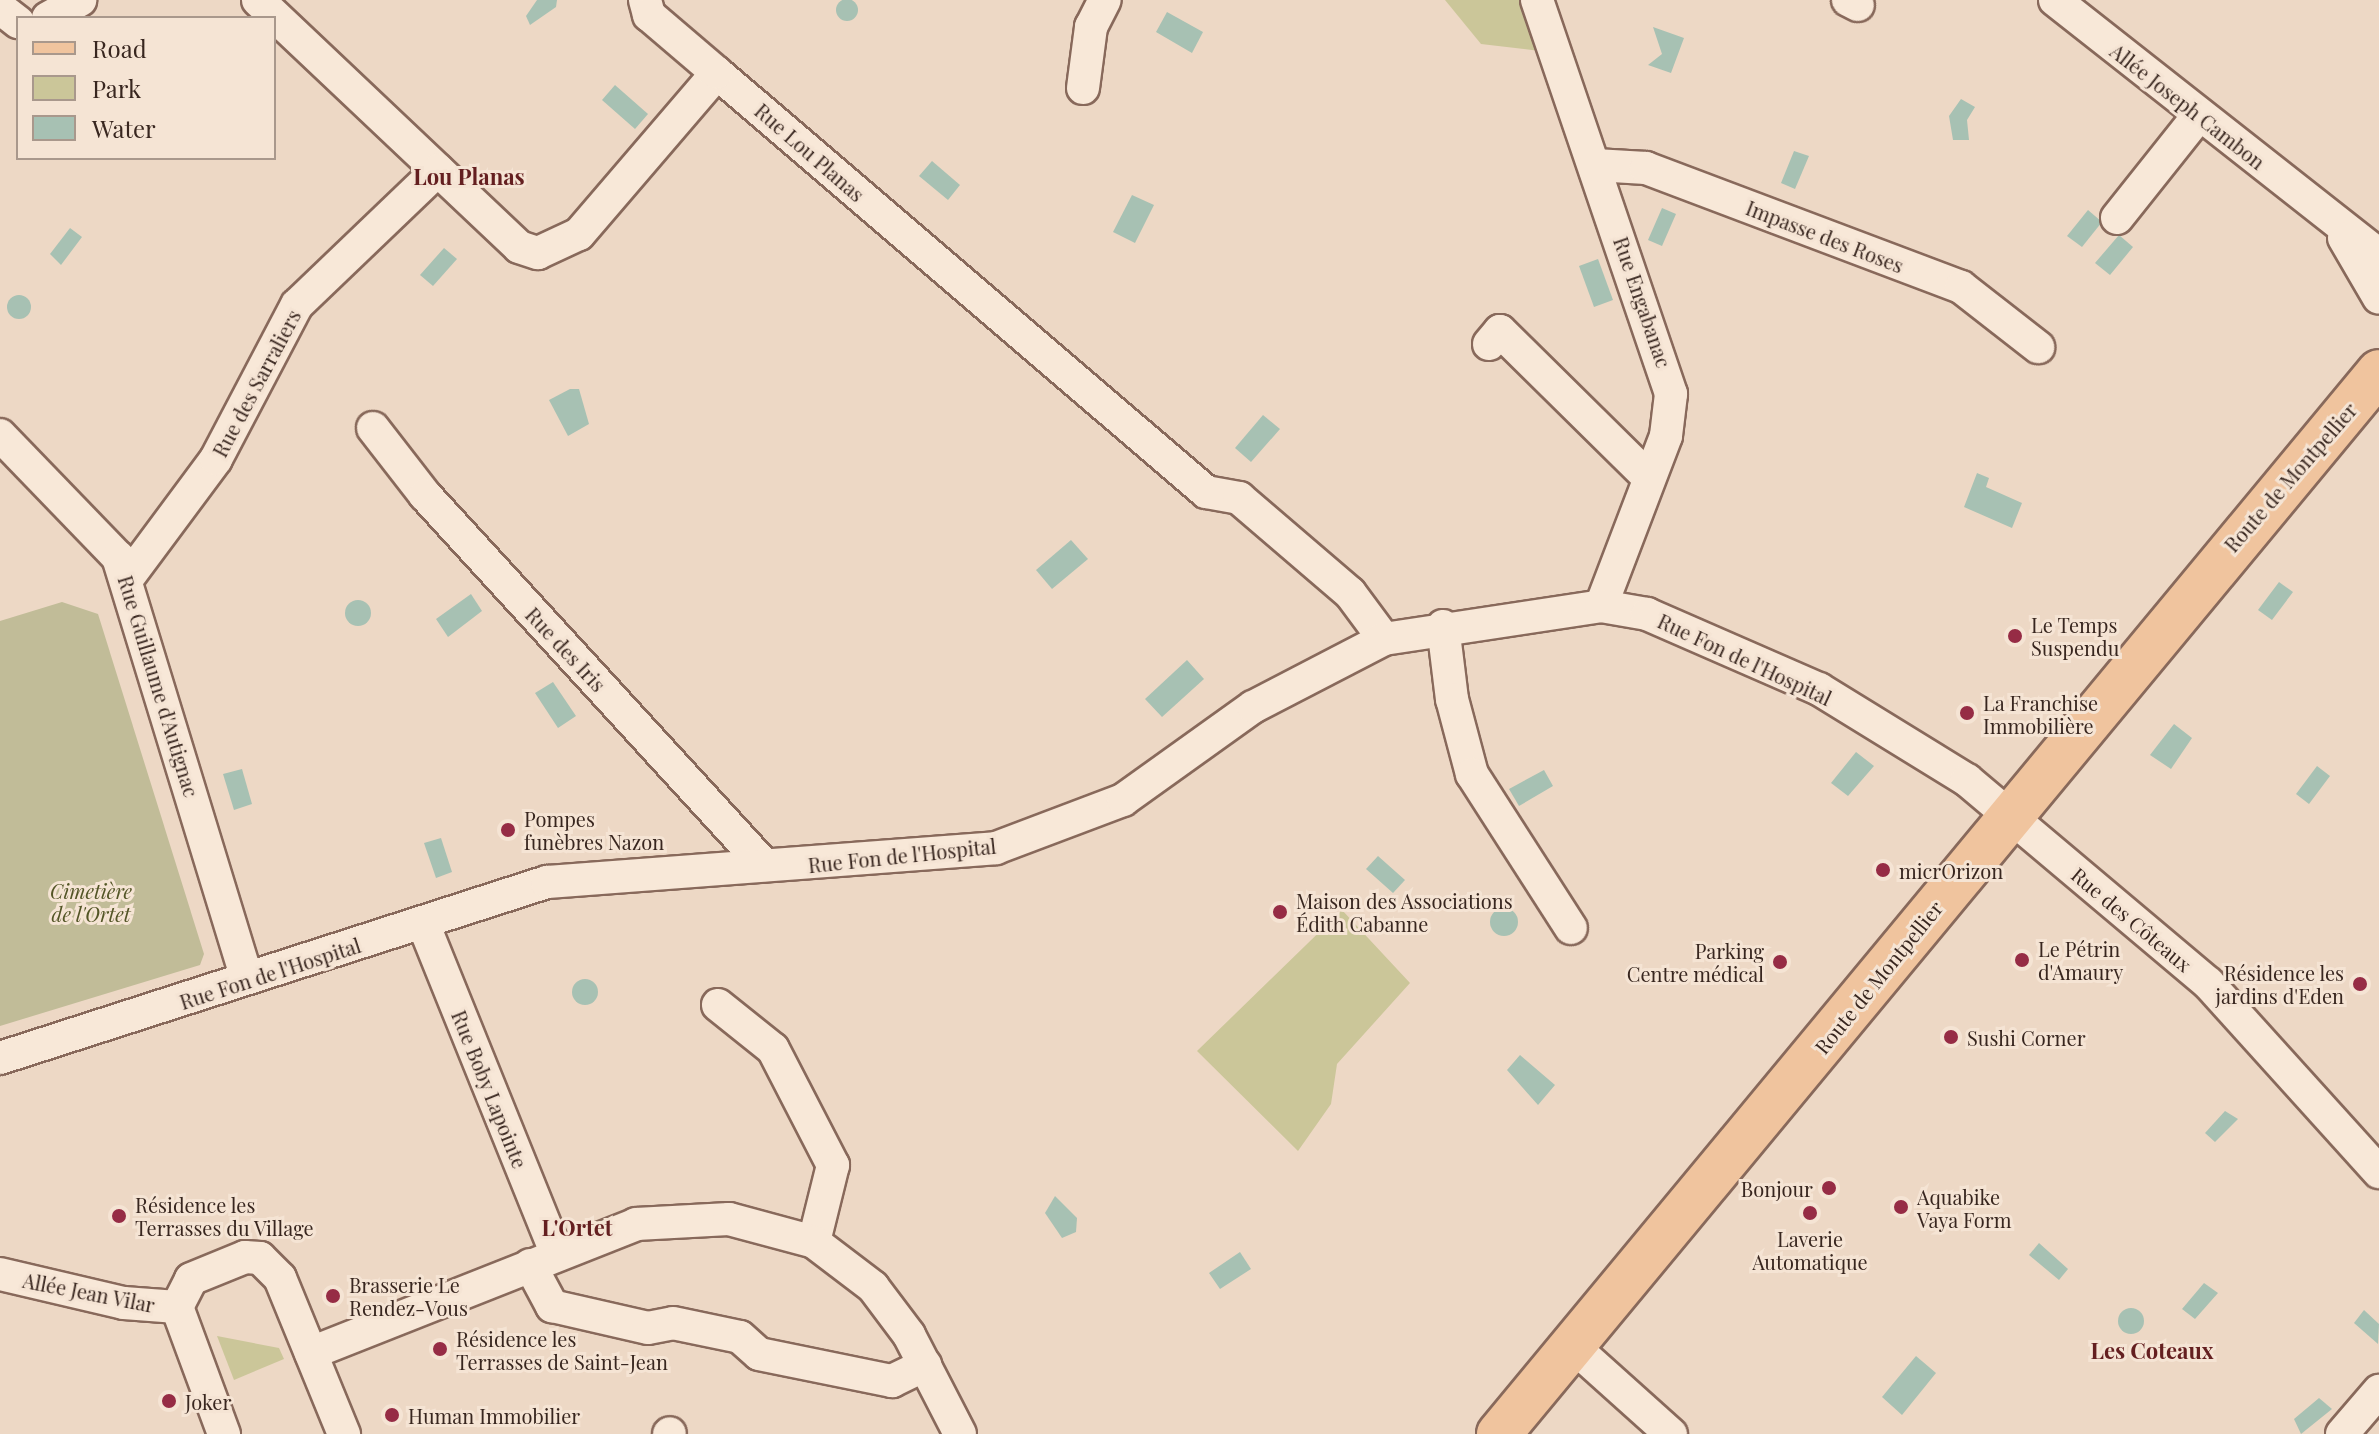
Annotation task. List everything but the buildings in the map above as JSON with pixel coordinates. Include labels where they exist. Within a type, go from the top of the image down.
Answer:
[{"type":"main road","name":"Route de Montpellier","points":[[1499,1434],[1575,1348],[2009,814],[2379,372]]},
{"type":"street","points":[[52,16],[80,0]]},
{"type":"street","points":[[258,0],[275,16]]},
{"type":"street","name":"Rue Lou Planas","points":[[645,0],[649,15],[1206,492],[1239,498],[1350,593],[1384,639]]},
{"type":"street","points":[[1083,88],[1091,27],[1105,0]]},
{"type":"street","name":"Rue Engabanac","points":[[1537,0],[1671,394],[1649,478],[1601,606]]},
{"type":"street","name":"Allée Joseph Cambon","points":[[2055,0],[2322,211],[2360,258],[2379,298]]},
{"type":"street","points":[[0,8],[16,20]]},
{"type":"street","points":[[276,17],[519,247],[538,253],[561,246],[717,73]]},
{"type":"street","points":[[2117,218],[2199,115]]},
{"type":"street","name":"Impasse des Roses","points":[[1595,165],[1646,168],[1961,287],[2038,347]]},
{"type":"street","name":"Rue des Sarraliers","points":[[127,579],[216,459],[297,305],[438,170]]},
{"type":"street","name":"Allée Joseph Cambon","points":[[2322,211],[2378,234]]},
{"type":"street","points":[[1489,344],[1500,331],[1649,478]]},
{"type":"street","name":"Rue des Iris","points":[[373,428],[425,495],[764,865]]},
{"type":"street","name":"Rue Guillaume d'Autignac","points":[[0,435],[118,557],[247,978]]},
{"type":"street","name":"Rue Fon de l'Hospital","points":[[0,1058],[547,882],[996,848],[1065,825],[1123,800],[1321,667],[1384,639],[1443,626],[1601,606],[1647,614],[1819,689],[2009,814]]},
{"type":"street","points":[[1443,626],[1452,699],[1472,774],[1571,928]]},
{"type":"street","name":"Rue des Côteaux","points":[[2009,814],[2208,983],[2379,1172]]},
{"type":"street","name":"Rue Boby Lapointe","points":[[423,923],[543,1260],[552,1306],[648,1328],[673,1323],[727,1334],[759,1354],[892,1381],[925,1365]]},
{"type":"street","points":[[718,1005],[773,1049],[833,1165],[814,1242]]},
{"type":"street","points":[[311,1353],[636,1224],[686,1216],[773,1227],[814,1242],[873,1287],[925,1365],[960,1434]]},
{"type":"street","points":[[224,1434],[177,1307],[191,1279],[260,1258],[280,1278],[344,1434]]},
{"type":"street","name":"Allée Jean Vilar","points":[[0,1274],[124,1303],[177,1307]]},
{"type":"street","points":[[1575,1348],[1671,1434]]},
{"type":"street","points":[[2342,1434],[2379,1391]]},
{"type":"green space","points":[[1445,0],[1524,0],[1540,51],[1481,44]]},
{"type":"green space","name":"Cimetière de l'Ortet","points":[[62,602],[98,614],[204,954],[200,965],[0,1026],[0,621]]},
{"type":"green space","points":[[1342,910],[1410,983],[1337,1064],[1331,1104],[1298,1151],[1197,1051]]},
{"type":"green space","points":[[217,1336],[279,1348],[284,1359],[234,1380]]},
{"type":"water","points":[[847,-1],[855,2],[858,10],[855,18],[847,21],[839,18],[836,10],[839,2]]},
{"type":"water","points":[[537,0],[557,0],[556,7],[530,25],[526,16]]},
{"type":"water","points":[[1167,12],[1203,32],[1192,53],[1156,32]]},
{"type":"water","points":[[1653,27],[1684,38],[1671,73],[1648,65],[1662,54]]},
{"type":"water","points":[[615,85],[648,114],[635,129],[602,100]]},
{"type":"water","points":[[1961,99],[1975,107],[1967,120],[1969,140],[1953,140],[1949,116]]},
{"type":"water","points":[[1794,151],[1809,156],[1795,189],[1781,183]]},
{"type":"water","points":[[932,161],[960,185],[948,200],[919,176]]},
{"type":"water","points":[[1132,195],[1154,205],[1135,243],[1113,232]]},
{"type":"water","points":[[1662,208],[1676,214],[1662,246],[1648,240]]},
{"type":"water","points":[[2088,210],[2102,222],[2082,247],[2067,236]]},
{"type":"water","points":[[70,228],[82,237],[61,265],[50,254]]},
{"type":"water","points":[[2119,235],[2133,247],[2110,275],[2095,263]]},
{"type":"water","points":[[444,248],[457,259],[433,286],[420,275]]},
{"type":"water","points":[[1598,259],[1613,300],[1594,307],[1579,266]]},
{"type":"water","points":[[19,295],[28,298],[31,307],[28,316],[19,319],[10,316],[7,307],[10,298]]},
{"type":"water","points":[[570,389],[579,389],[589,424],[568,436],[549,400]]},
{"type":"water","points":[[1263,415],[1280,429],[1251,462],[1235,448]]},
{"type":"water","points":[[1977,473],[1989,478],[1986,487],[2022,503],[2012,528],[1964,507]]},
{"type":"water","points":[[1071,540],[1088,559],[1052,589],[1036,570]]},
{"type":"water","points":[[2279,582],[2293,592],[2272,620],[2258,610]]},
{"type":"water","points":[[471,594],[482,611],[448,637],[436,619]]},
{"type":"water","points":[[358,600],[367,604],[371,613],[367,622],[358,626],[349,622],[345,613],[349,604]]},
{"type":"water","points":[[1187,660],[1204,679],[1162,717],[1145,699]]},
{"type":"water","points":[[553,682],[576,716],[558,728],[535,693]]},
{"type":"water","points":[[2174,724],[2192,738],[2171,769],[2150,755]]},
{"type":"water","points":[[1856,752],[1874,766],[1848,796],[1831,783]]},
{"type":"water","points":[[2317,766],[2330,776],[2309,804],[2296,794]]},
{"type":"water","points":[[242,769],[252,804],[234,810],[223,774]]},
{"type":"water","points":[[1544,770],[1553,786],[1519,806],[1509,789]]},
{"type":"water","points":[[441,838],[452,872],[436,878],[424,843]]},
{"type":"water","points":[[1378,856],[1405,880],[1393,893],[1366,869]]},
{"type":"water","points":[[1504,908],[1514,912],[1518,922],[1514,932],[1504,936],[1494,932],[1490,922],[1494,912]]},
{"type":"water","points":[[585,979],[595,982],[598,992],[595,1002],[585,1005],[575,1002],[572,992],[575,982]]},
{"type":"water","points":[[1520,1055],[1555,1085],[1538,1105],[1507,1070]]},
{"type":"water","points":[[2225,1111],[2238,1119],[2215,1142],[2205,1133]]},
{"type":"water","points":[[1055,1196],[1077,1218],[1076,1232],[1062,1238],[1045,1213]]},
{"type":"water","points":[[2039,1243],[2068,1269],[2059,1280],[2029,1255]]},
{"type":"water","points":[[1240,1252],[1251,1269],[1220,1289],[1209,1273]]},
{"type":"water","points":[[2204,1283],[2218,1293],[2195,1319],[2182,1309]]},
{"type":"water","points":[[2131,1308],[2140,1312],[2144,1321],[2140,1330],[2131,1334],[2122,1330],[2118,1321],[2122,1312]]},
{"type":"water","points":[[2364,1310],[2379,1324],[2378,1344],[2354,1323]]},
{"type":"water","points":[[1916,1356],[1936,1373],[1902,1415],[1882,1397]]},
{"type":"water","points":[[2319,1398],[2332,1409],[2301,1434],[2294,1419]]},
{"type":"place","name":"Le Temps Suspendu","points":[[2015,636]]},
{"type":"place","name":"La Franchise Immobilière","points":[[1967,713]]},
{"type":"place","name":"Pompes funèbres Nazon","points":[[508,830]]},
{"type":"place","name":"micrOrizon","points":[[1883,870]]},
{"type":"place","name":"Maison des Associations Édith Cabanne","points":[[1280,912]]},
{"type":"place","name":"Le Pétrin d'Amaury","points":[[2022,960]]},
{"type":"place","name":"Parking Centre médical","points":[[1780,962]]},
{"type":"place","name":"Résidence les jardins d'Eden","points":[[2360,984]]},
{"type":"place","name":"Sushi Corner","points":[[1951,1037]]},
{"type":"place","name":"Bonjour","points":[[1829,1188]]},
{"type":"place","name":"Aquabike Vaya Form","points":[[1901,1207]]},
{"type":"place","name":"Laverie Automatique","points":[[1810,1213]]},
{"type":"place","name":"Résidence les Terrasses du Village","points":[[119,1216]]},
{"type":"place","name":"Brasserie Le Rendez-Vous","points":[[333,1296]]},
{"type":"place","name":"Résidence les Terrasses de Saint-Jean","points":[[440,1349]]},
{"type":"place","name":"Joker","points":[[169,1401]]},
{"type":"place","name":"Human Immobilier","points":[[392,1415]]},
{"type":"district","name":"Lou Planas","points":[[469,177]]},
{"type":"district","name":"L'Ortet","points":[[577,1228]]},
{"type":"district","name":"Les Coteaux","points":[[2152,1351]]}]
